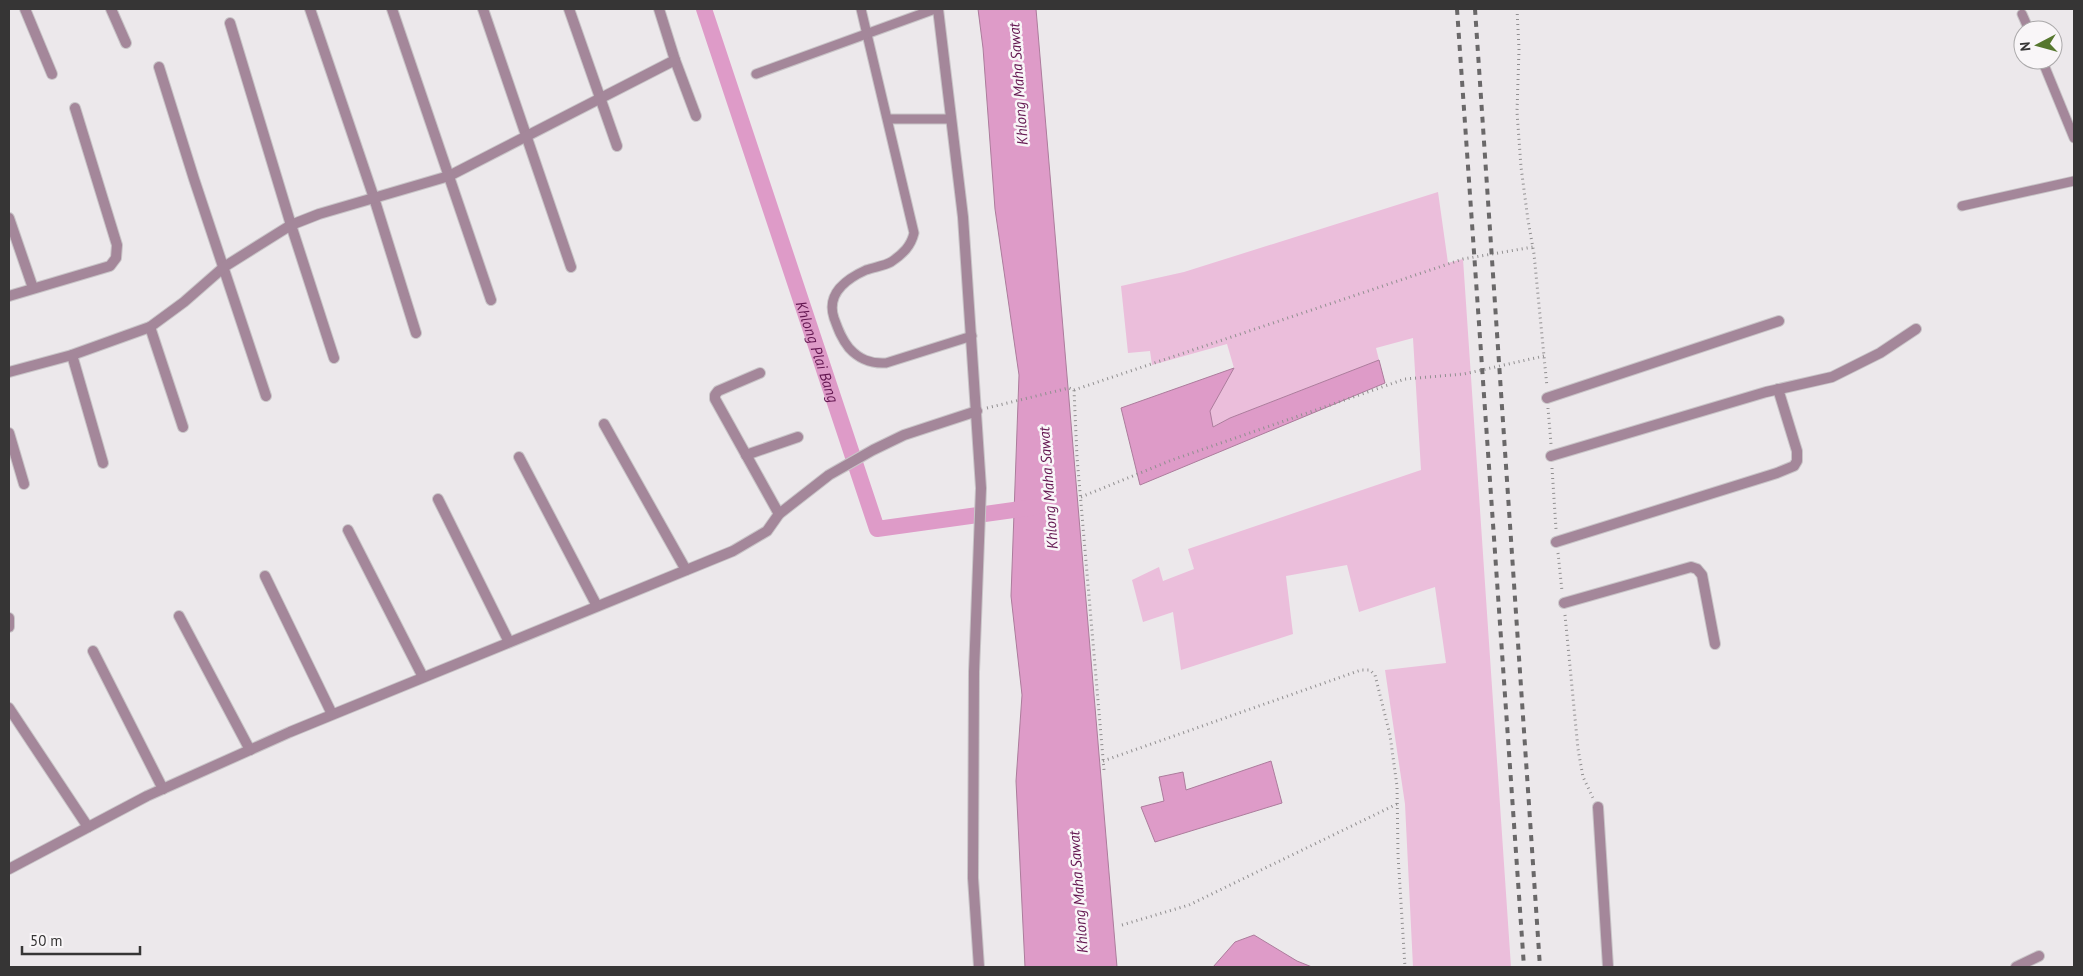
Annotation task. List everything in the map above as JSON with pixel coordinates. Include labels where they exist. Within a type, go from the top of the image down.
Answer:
[{"type":"street","points":[[25,9],[52,74]]},
{"type":"street","points":[[111,9],[126,42]]},
{"type":"street","points":[[310,9],[374,198],[416,333]]},
{"type":"street","points":[[392,9],[491,300]]},
{"type":"street","points":[[483,9],[571,267]]},
{"type":"street","points":[[569,9],[617,146]]},
{"type":"street","points":[[659,9],[675,60],[696,116]]},
{"type":"street","points":[[937,9],[963,217],[981,488],[974,672],[973,878],[979,967]]},
{"type":"street","points":[[230,23],[291,225],[334,358]]},
{"type":"street","points":[[9,372],[72,355],[150,327],[184,302],[224,267],[291,225],[319,214],[449,176],[675,60]]},
{"type":"street","points":[[158,67],[266,396]]},
{"type":"street","points":[[9,296],[110,266],[116,258],[117,246],[108,212],[74,108]]},
{"type":"street","points":[[9,218],[33,288]]},
{"type":"street","points":[[1547,398],[1779,322]]},
{"type":"street","points":[[150,327],[183,427]]},
{"type":"street","points":[[1552,456],[1778,389],[1832,377],[1880,353],[1916,328]]},
{"type":"street","points":[[72,355],[103,463]]},
{"type":"street","points":[[760,373],[718,391],[715,399],[779,514]]},
{"type":"street","points":[[1556,542],[1778,473],[1794,466],[1797,460],[1797,451],[1778,389]]},
{"type":"street","points":[[9,869],[163,788],[332,714],[734,551],[767,531],[779,514],[829,475],[904,435],[977,411]]},
{"type":"street","points":[[604,424],[686,570]]},
{"type":"street","points":[[9,433],[24,484]]},
{"type":"street","points":[[746,455],[798,437]]},
{"type":"street","points":[[519,457],[597,606]]},
{"type":"street","points":[[438,499],[510,642]]},
{"type":"street","points":[[348,530],[423,677]]},
{"type":"street","points":[[1564,603],[1691,567],[1697,569],[1702,575],[1715,644]]},
{"type":"street","points":[[265,576],[332,714]]},
{"type":"street","points":[[179,616],[250,750]]},
{"type":"street","points":[[9,618],[9,627]]},
{"type":"street","points":[[93,651],[163,788]]},
{"type":"street","points":[[9,708],[88,827]]},
{"type":"street","points":[[1598,807],[1608,967]]},
{"type":"street","points":[[2016,967],[2039,956]]},
{"type":"lane","points":[[861,9],[914,233],[911,244],[890,262],[866,270],[842,284],[835,294],[830,308],[841,339],[860,357],[876,364],[886,363],[972,336]]},
{"type":"lane","points":[[756,74],[937,9]]},
{"type":"lane","points":[[2022,14],[2025,20]]},
{"type":"lane","points":[[2046,70],[2074,138]]},
{"type":"lane","points":[[888,119],[951,120]]},
{"type":"lane","points":[[1962,206],[2074,181]]},
{"type":"path","points":[[1001,404],[1069,388],[1074,390],[1463,259],[1534,247]]},
{"type":"path","points":[[1081,497],[1172,460],[1405,380],[1464,374],[1544,356]]},
{"type":"path","points":[[1074,390],[1104,770]]},
{"type":"path","points":[[1103,761],[1361,670],[1370,670],[1375,676],[1390,735],[1397,804],[1398,855],[1405,967]]},
{"type":"path","points":[[1122,925],[1189,905],[1397,804]]},
{"type":"shaded area","points":[[1438,192],[1448,263],[1463,259],[1511,967],[1413,967],[1405,804],[1385,670],[1446,663],[1435,587],[1359,612],[1347,565],[1286,576],[1293,634],[1181,670],[1173,612],[1143,622],[1132,580],[1159,567],[1163,581],[1194,569],[1188,549],[1421,470],[1413,338],[1376,348],[1379,360],[1230,418],[1212,427],[1209,411],[1234,368],[1227,344],[1152,365],[1150,351],[1128,353],[1121,286],[1184,272]]},
{"type":"water","name":"Khlong Maha Sawat","points":[[978,9],[1036,9],[1117,967],[1025,967],[1016,781],[1022,695],[1011,596],[1019,375],[995,209],[983,48]]},
{"type":"water","points":[[1379,360],[1385,383],[1140,485],[1121,408],[1234,368],[1210,411],[1213,427],[1230,418]]},
{"type":"water","points":[[1271,761],[1282,803],[1155,842],[1141,807],[1164,801],[1159,777],[1183,772],[1186,790]]},
{"type":"water","points":[[1254,935],[1297,961],[1312,967],[1213,967],[1235,942]]},
{"type":"waterway","name":"Khlong Plai Bang","points":[[704,9],[877,529],[1035,507]]},
{"type":"railway","points":[[1457,9],[1524,967]]},
{"type":"railway","points":[[1475,9],[1540,967]]}]
